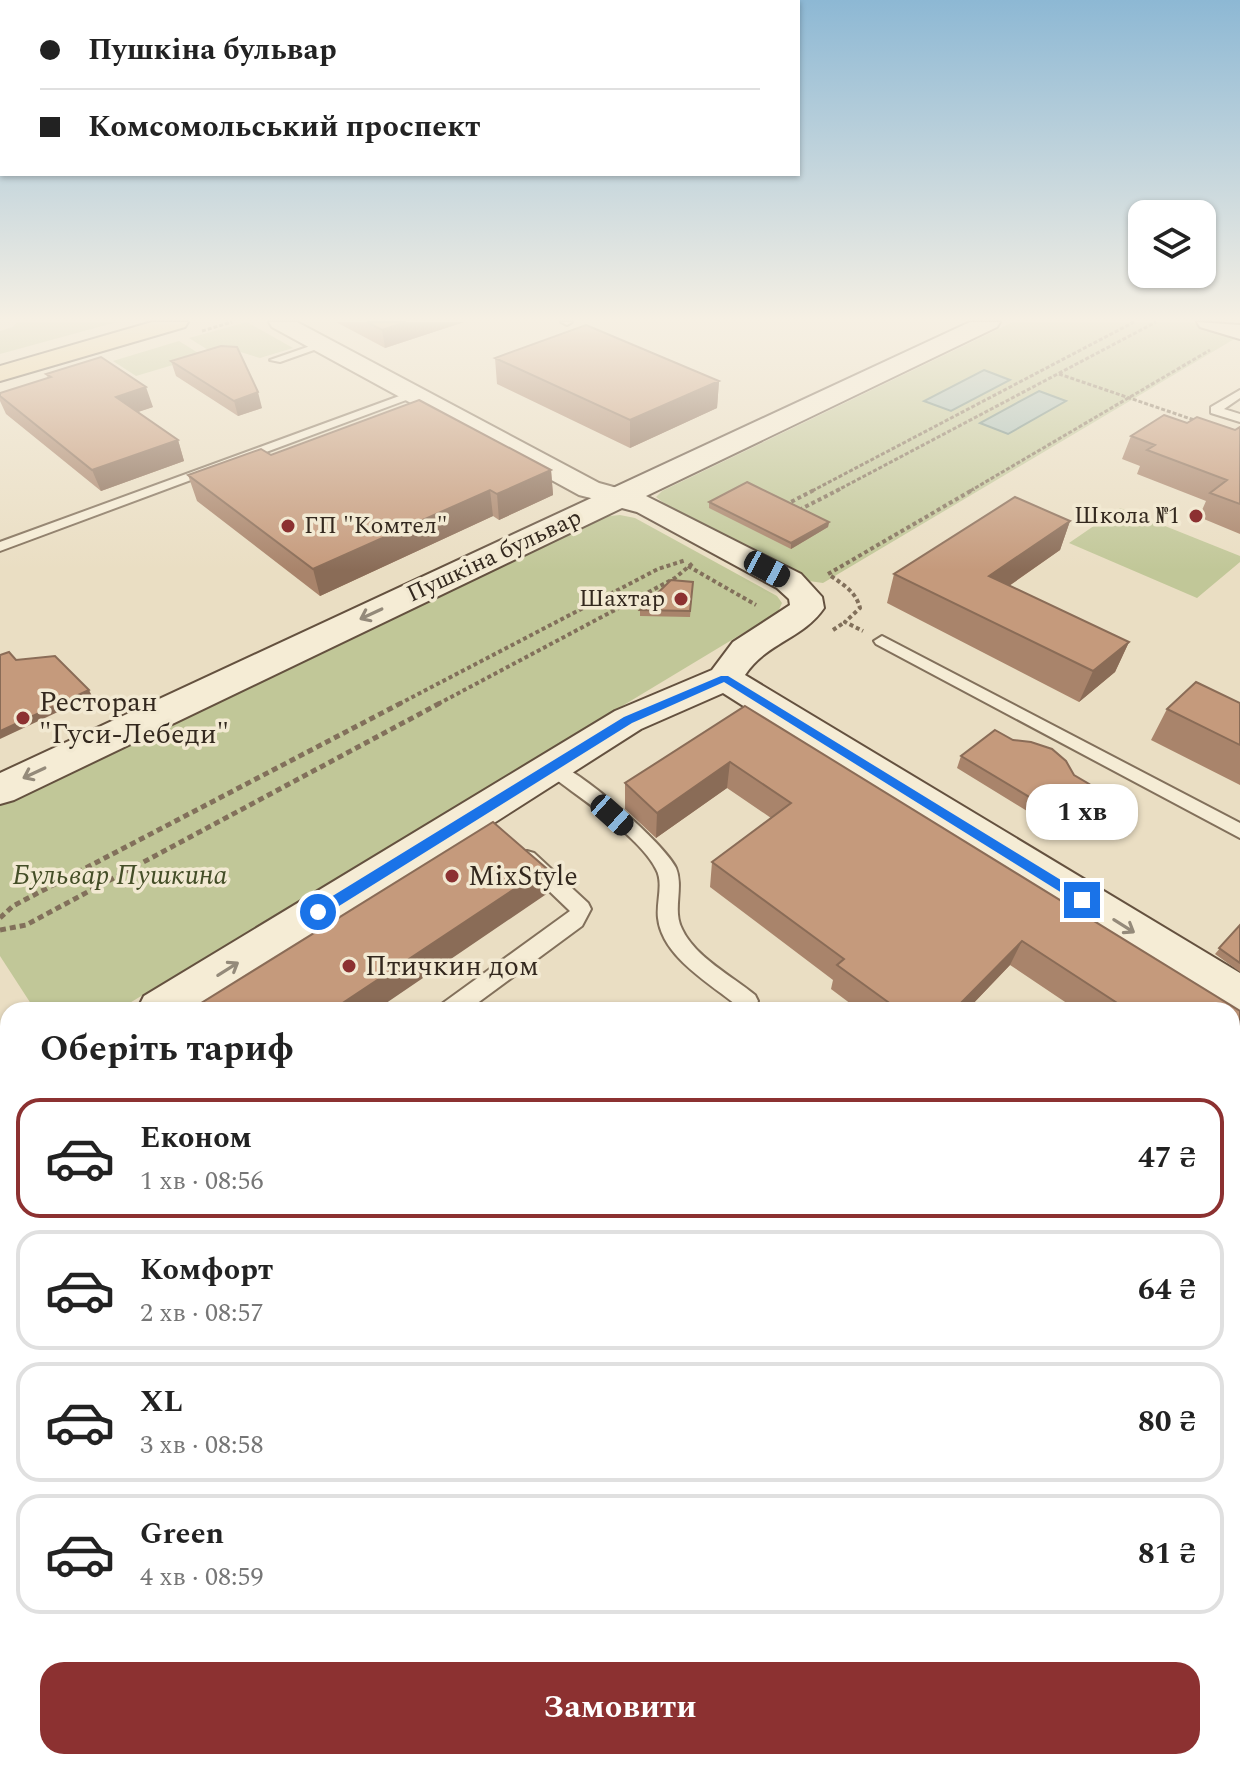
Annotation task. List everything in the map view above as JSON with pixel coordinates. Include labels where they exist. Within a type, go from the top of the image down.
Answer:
[{"type":"street","points":[[176,1002],[493,828],[551,767],[628,720],[725,678],[745,649],[788,624],[807,608],[805,597],[789,581],[648,506],[589,489],[433,405]]},
{"type":"street","name":"Пушкіна бульвар","points":[[0,790],[814,405]]},
{"type":"street","points":[[725,678],[1240,997]]},
{"type":"lane","points":[[0,547],[384,405]]},
{"type":"lane","points":[[1223,405],[1215,410],[1240,418]]},
{"type":"lane","points":[[882,641],[1240,831]]},
{"type":"lane","points":[[551,767],[612,815],[666,866],[670,882],[671,929],[685,948],[747,1001]]},
{"type":"lane","points":[[462,1002],[575,920],[581,909],[493,828]]},
{"type":"path","points":[[777,516],[787,502],[975,405]]},
{"type":"path","points":[[722,545],[777,516],[801,510],[1000,405]]},
{"type":"path","points":[[882,641],[845,622],[860,608],[858,599],[850,589],[828,574],[1117,405]]},
{"type":"path","points":[[1148,405],[1198,421]]},
{"type":"path","points":[[0,918],[13,906],[658,569],[703,555],[675,578],[26,925],[0,930]]},
{"type":"path","points":[[681,562],[788,624]]},
{"type":"green space","points":[[841,405],[1124,405],[823,583],[809,581],[669,507],[656,497],[662,491]]},
{"type":"green space","points":[[1120,508],[1240,556],[1240,562],[1197,598],[1069,543]]},
{"type":"green space","name":"Бульвар Пушкина","points":[[620,515],[635,518],[777,596],[782,603],[778,612],[131,1002],[30,1002],[0,956],[0,804],[600,517]]},
{"type":"water","points":[[934,405],[963,405],[951,411]]},
{"type":"water","points":[[1014,405],[1060,405],[1008,434],[980,423]]},
{"type":"building","points":[[11,405],[127,405],[178,440],[92,470]]},
{"type":"building","points":[[407,405],[428,405],[551,470],[497,494],[490,490],[313,569],[188,475],[261,449],[271,455]]},
{"type":"building","points":[[596,405],[665,405],[630,420]]},
{"type":"building","points":[[1164,415],[1187,423],[1197,417],[1235,430],[1240,427],[1240,504],[1210,493],[1227,480],[1147,450],[1155,445],[1131,436]]},
{"type":"building","points":[[747,482],[829,522],[791,543],[709,502]]},
{"type":"building","points":[[1015,497],[1070,521],[989,576],[1129,642],[1093,671],[894,574]]},
{"type":"building","points":[[671,580],[693,582],[690,611],[640,610]]},
{"type":"building","name":"Ресторан \"Гуси-Лебеди\"","points":[[9,652],[16,660],[55,656],[89,690],[0,731],[0,655]]},
{"type":"building","points":[[1196,682],[1240,703],[1240,745],[1167,709]]},
{"type":"building","points":[[745,706],[1225,1002],[1116,1002],[1022,941],[962,1002],[888,1002],[837,965],[844,959],[712,862],[791,803],[730,762],[657,813],[625,783]]},
{"type":"building","points":[[995,730],[1013,740],[1052,749],[1066,761],[1074,775],[1089,784],[1056,813],[961,756]]},
{"type":"building","points":[[493,822],[546,868],[344,1002],[203,1002]]},
{"type":"building","points":[[1240,925],[1240,963],[1219,948]]},
{"type":"place","name":"Школа №1","points":[[1196,516]]},
{"type":"place","name":"ГП \"Комтел\"","points":[[288,526]]},
{"type":"place","name":"Шахтар","points":[[681,599]]},
{"type":"place","name":"Ресторан \"Гуси-Лебеди\"","points":[[23,718]]},
{"type":"place","name":"MixStyle","points":[[452,876]]},
{"type":"place","name":"Птичкин дом","points":[[349,966]]},
{"type":"route","points":[[318,912],[628,720],[725,678],[1082,900]]}]
